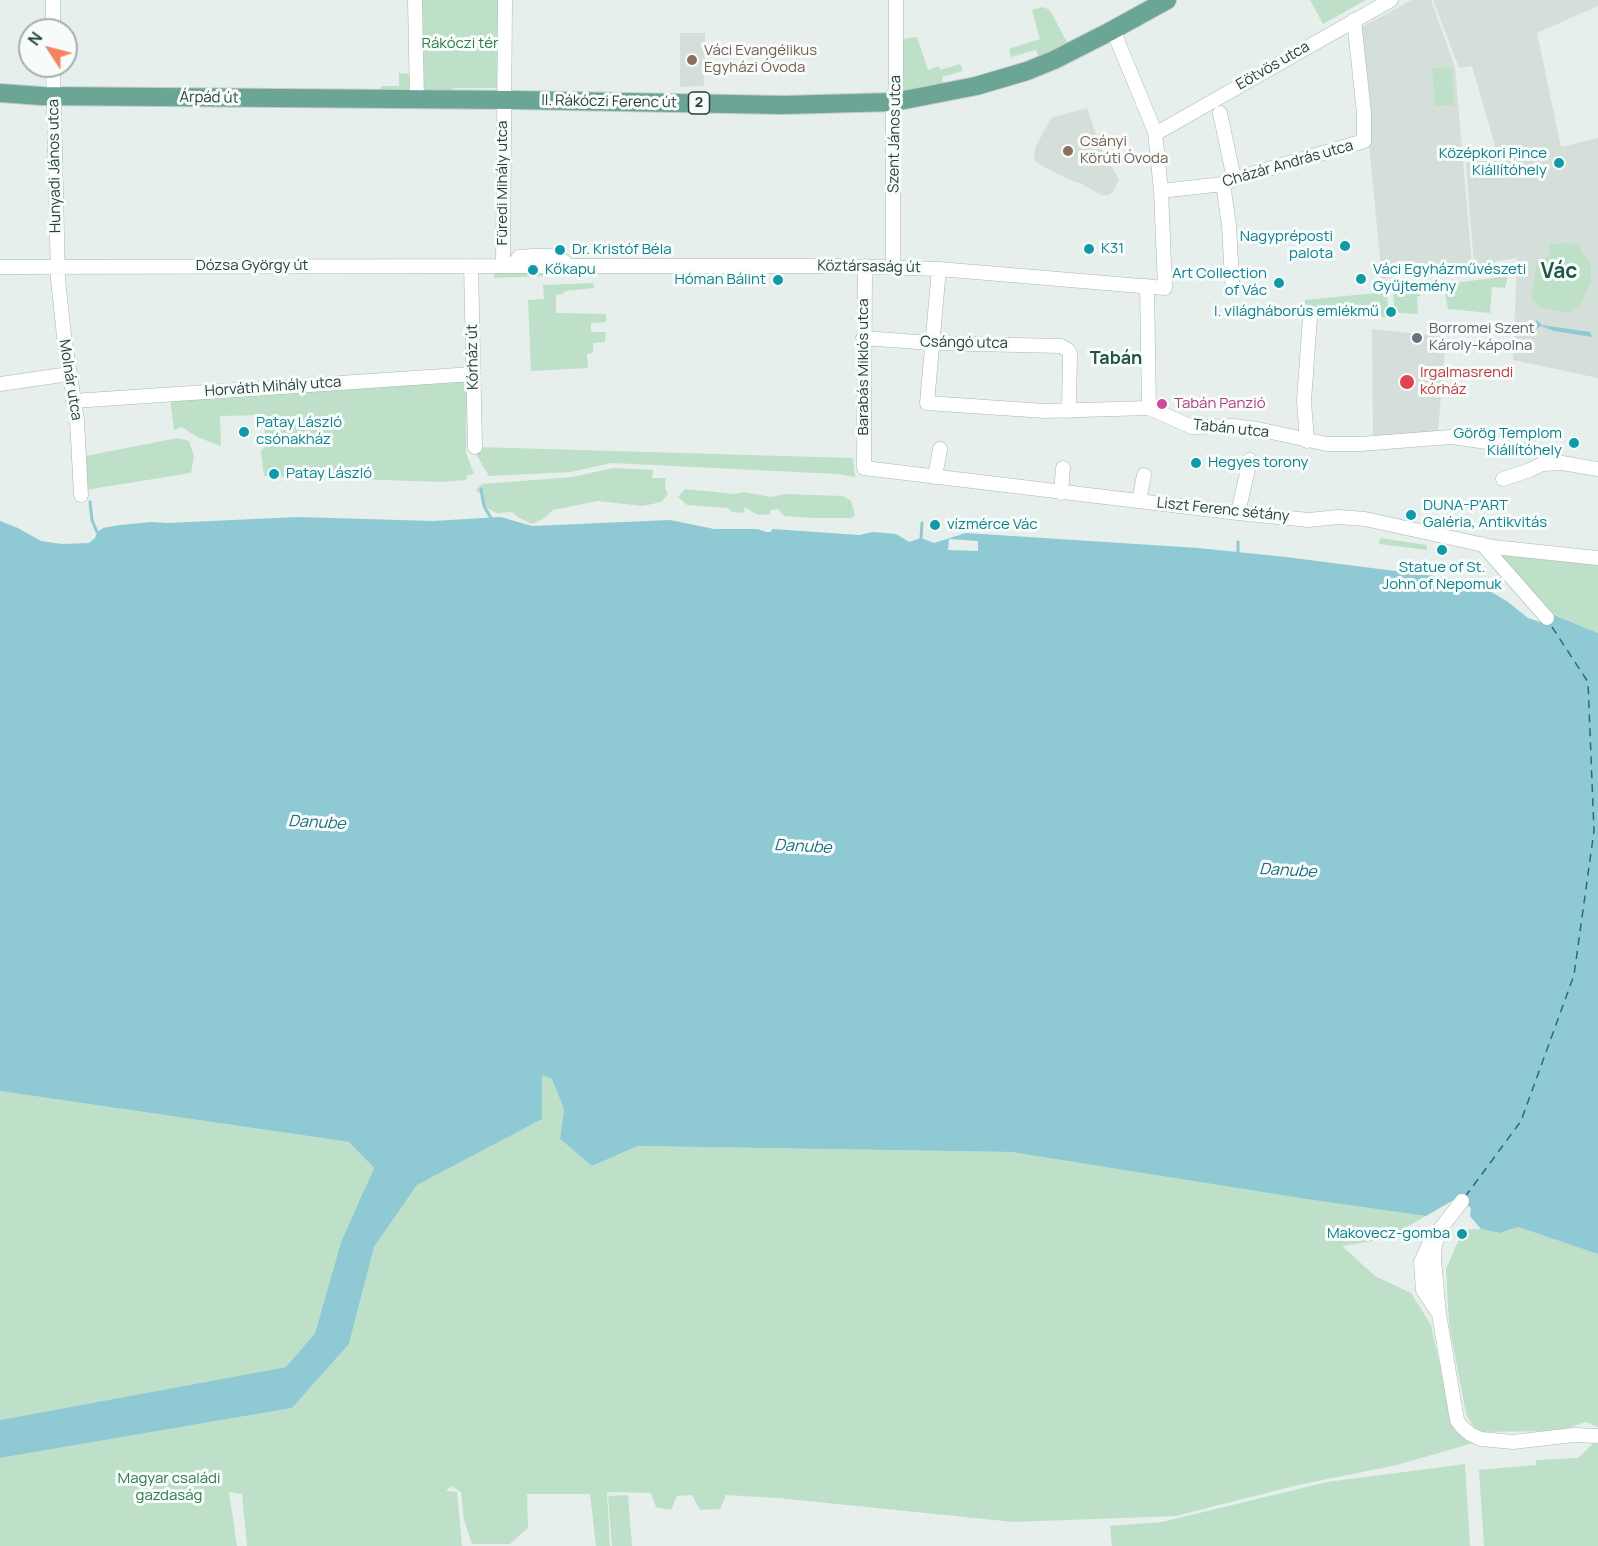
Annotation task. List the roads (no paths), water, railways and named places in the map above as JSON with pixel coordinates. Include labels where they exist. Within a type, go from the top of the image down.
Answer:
[{"type":"main road","name":"2","points":[[894,102],[1010,77],[1054,60],[1167,0]]},
{"type":"main road","name":"Árpád út","points":[[0,93],[54,96],[417,100]]},
{"type":"main road","name":"2","points":[[417,100],[504,100]]},
{"type":"main road","name":"II. Rákóczi Ferenc út","points":[[504,100],[783,105],[894,102]]},
{"type":"street","points":[[53,0],[53,18]]},
{"type":"street","points":[[415,0],[417,100]]},
{"type":"street","points":[[504,100],[505,0]]},
{"type":"street","name":"Szent János utca","points":[[893,267],[896,0]]},
{"type":"street","name":"Eötvös utca","points":[[1155,132],[1391,0]]},
{"type":"street","name":"Cházár András utca","points":[[1161,191],[1228,181],[1364,141],[1364,113],[1354,20]]},
{"type":"street","points":[[1113,30],[1155,132],[1161,191]]},
{"type":"street","name":"Hunyadi János utca","points":[[53,78],[57,266]]},
{"type":"street","name":"Füredi Mihály utca","points":[[504,100],[508,266]]},
{"type":"street","points":[[1220,114],[1228,181],[1232,281]]},
{"type":"street","name":"Köztársaság út","points":[[508,266],[865,266],[939,269],[1165,288],[1161,191]]},
{"type":"street","name":"Köztársaság út","points":[[508,266],[519,257],[533,256],[549,256],[573,265]]},
{"type":"street","name":"Molnár utca","points":[[57,266],[61,315],[80,453],[81,495]]},
{"type":"street","name":"Kórház út","points":[[471,266],[475,447]]},
{"type":"street","name":"Dózsa György út","points":[[0,267],[508,266]]},
{"type":"street","name":"Barabás Miklós utca","points":[[864,468],[865,266]]},
{"type":"street","points":[[932,343],[939,269]]},
{"type":"street","points":[[1147,286],[1149,408]]},
{"type":"street","points":[[1307,441],[1304,402],[1310,317]]},
{"type":"street","name":"Csángó utca","points":[[863,338],[932,343],[1065,347],[1070,354],[1069,411]]},
{"type":"street","name":"Tabán utca","points":[[932,343],[927,403],[1069,411],[1149,408],[1192,428],[1241,427],[1327,444],[1360,444],[1451,437],[1502,444]]},
{"type":"street","points":[[0,384],[69,374]]},
{"type":"street","name":"Horváth Mihály utca","points":[[73,401],[473,374]]},
{"type":"street","points":[[935,477],[940,449]]},
{"type":"street","points":[[1238,513],[1250,460]]},
{"type":"street","points":[[1503,479],[1542,464],[1562,463],[1598,469]]},
{"type":"street","name":"Liszt Ferenc sétány","points":[[864,468],[1238,513],[1309,520],[1338,517],[1365,519],[1482,544],[1598,558]]},
{"type":"street","points":[[1061,493],[1063,468]]},
{"type":"street","points":[[1139,501],[1144,475]]},
{"type":"street","points":[[1482,544],[1546,618]]},
{"type":"street","points":[[1462,1201],[1430,1242],[1422,1262],[1424,1290],[1439,1314],[1457,1420],[1470,1434],[1481,1439],[1514,1442],[1573,1435],[1598,1436]]},
{"type":"water","points":[[1537,320],[1542,325],[1590,332],[1592,337],[1554,331],[1541,326],[1536,329],[1533,324]]},
{"type":"water","name":"Danube","points":[[297,517],[433,521],[501,517],[532,526],[670,520],[714,529],[758,529],[771,532],[772,529],[859,535],[873,532],[896,534],[909,542],[921,538],[934,543],[966,533],[1198,548],[1473,581],[1508,602],[1528,618],[1540,622],[1552,614],[1598,633],[1598,1254],[1518,1227],[1500,1233],[1481,1229],[1470,1216],[1471,1208],[1457,1198],[1426,1216],[1011,1152],[638,1146],[592,1166],[560,1139],[564,1109],[552,1079],[542,1075],[542,1119],[417,1185],[374,1247],[349,1344],[292,1408],[0,1458],[0,1420],[286,1367],[315,1333],[341,1242],[374,1168],[349,1142],[0,1091],[0,521],[41,541],[62,544],[89,543],[103,528],[120,525]]},
{"type":"waterway","points":[[481,489],[484,506],[491,518]]},
{"type":"waterway","points":[[90,502],[92,520],[97,532]]},
{"type":"waterway","points":[[921,538],[922,523]]},
{"type":"waterway","points":[[1238,542],[1238,552]]},
{"type":"place","name":"Váci Evangélikus Egyházi Óvoda","points":[[692,60]]},
{"type":"place","name":"Csányi Körúti Óvoda","points":[[1068,151]]},
{"type":"place","name":"Középkori Pince Kiállítóhely","points":[[1559,163]]},
{"type":"place","name":"Nagypréposti palota","points":[[1345,246]]},
{"type":"place","name":"K31","points":[[1089,249]]},
{"type":"place","name":"Dr. Kristóf Béla","points":[[560,250]]},
{"type":"place","name":"Kőkapu","points":[[533,270]]},
{"type":"place","name":"Váci Egyházművészeti Gyűjtemény","points":[[1361,279]]},
{"type":"place","name":"Hóman Bálint","points":[[778,280]]},
{"type":"place","name":"Art Collection of Vác","points":[[1279,283]]},
{"type":"place","name":"I. világháborús emlékmű","points":[[1391,312]]},
{"type":"place","name":"Borromei Szent Károly-kápolna","points":[[1417,338]]},
{"type":"place","name":"Irgalmasrendi kórház","points":[[1407,382]]},
{"type":"place","name":"Tabán Panzió","points":[[1162,404]]},
{"type":"place","name":"Patay László csónakház","points":[[244,432]]},
{"type":"place","name":"Görög Templom Kiállítóhely","points":[[1574,443]]},
{"type":"place","name":"Hegyes torony","points":[[1196,463]]},
{"type":"place","name":"Patay László","points":[[274,474]]},
{"type":"place","name":"DUNA-P'ART Galéria, Antikvitás","points":[[1411,515]]},
{"type":"place","name":"vízmérce Vác","points":[[935,525]]},
{"type":"place","name":"Statue of St. John of Nepomuk","points":[[1442,550]]},
{"type":"place","name":"Makovecz-gomba","points":[[1462,1234]]},
{"type":"district","name":"Vác","points":[[1559,272]]},
{"type":"district","name":"Tabán","points":[[1116,359]]},
{"type":"park label","name":"Rákóczi tér","points":[[460,44]]},
{"type":"park label","name":"Magyar családi gazdaság","points":[[169,1488]]}]
